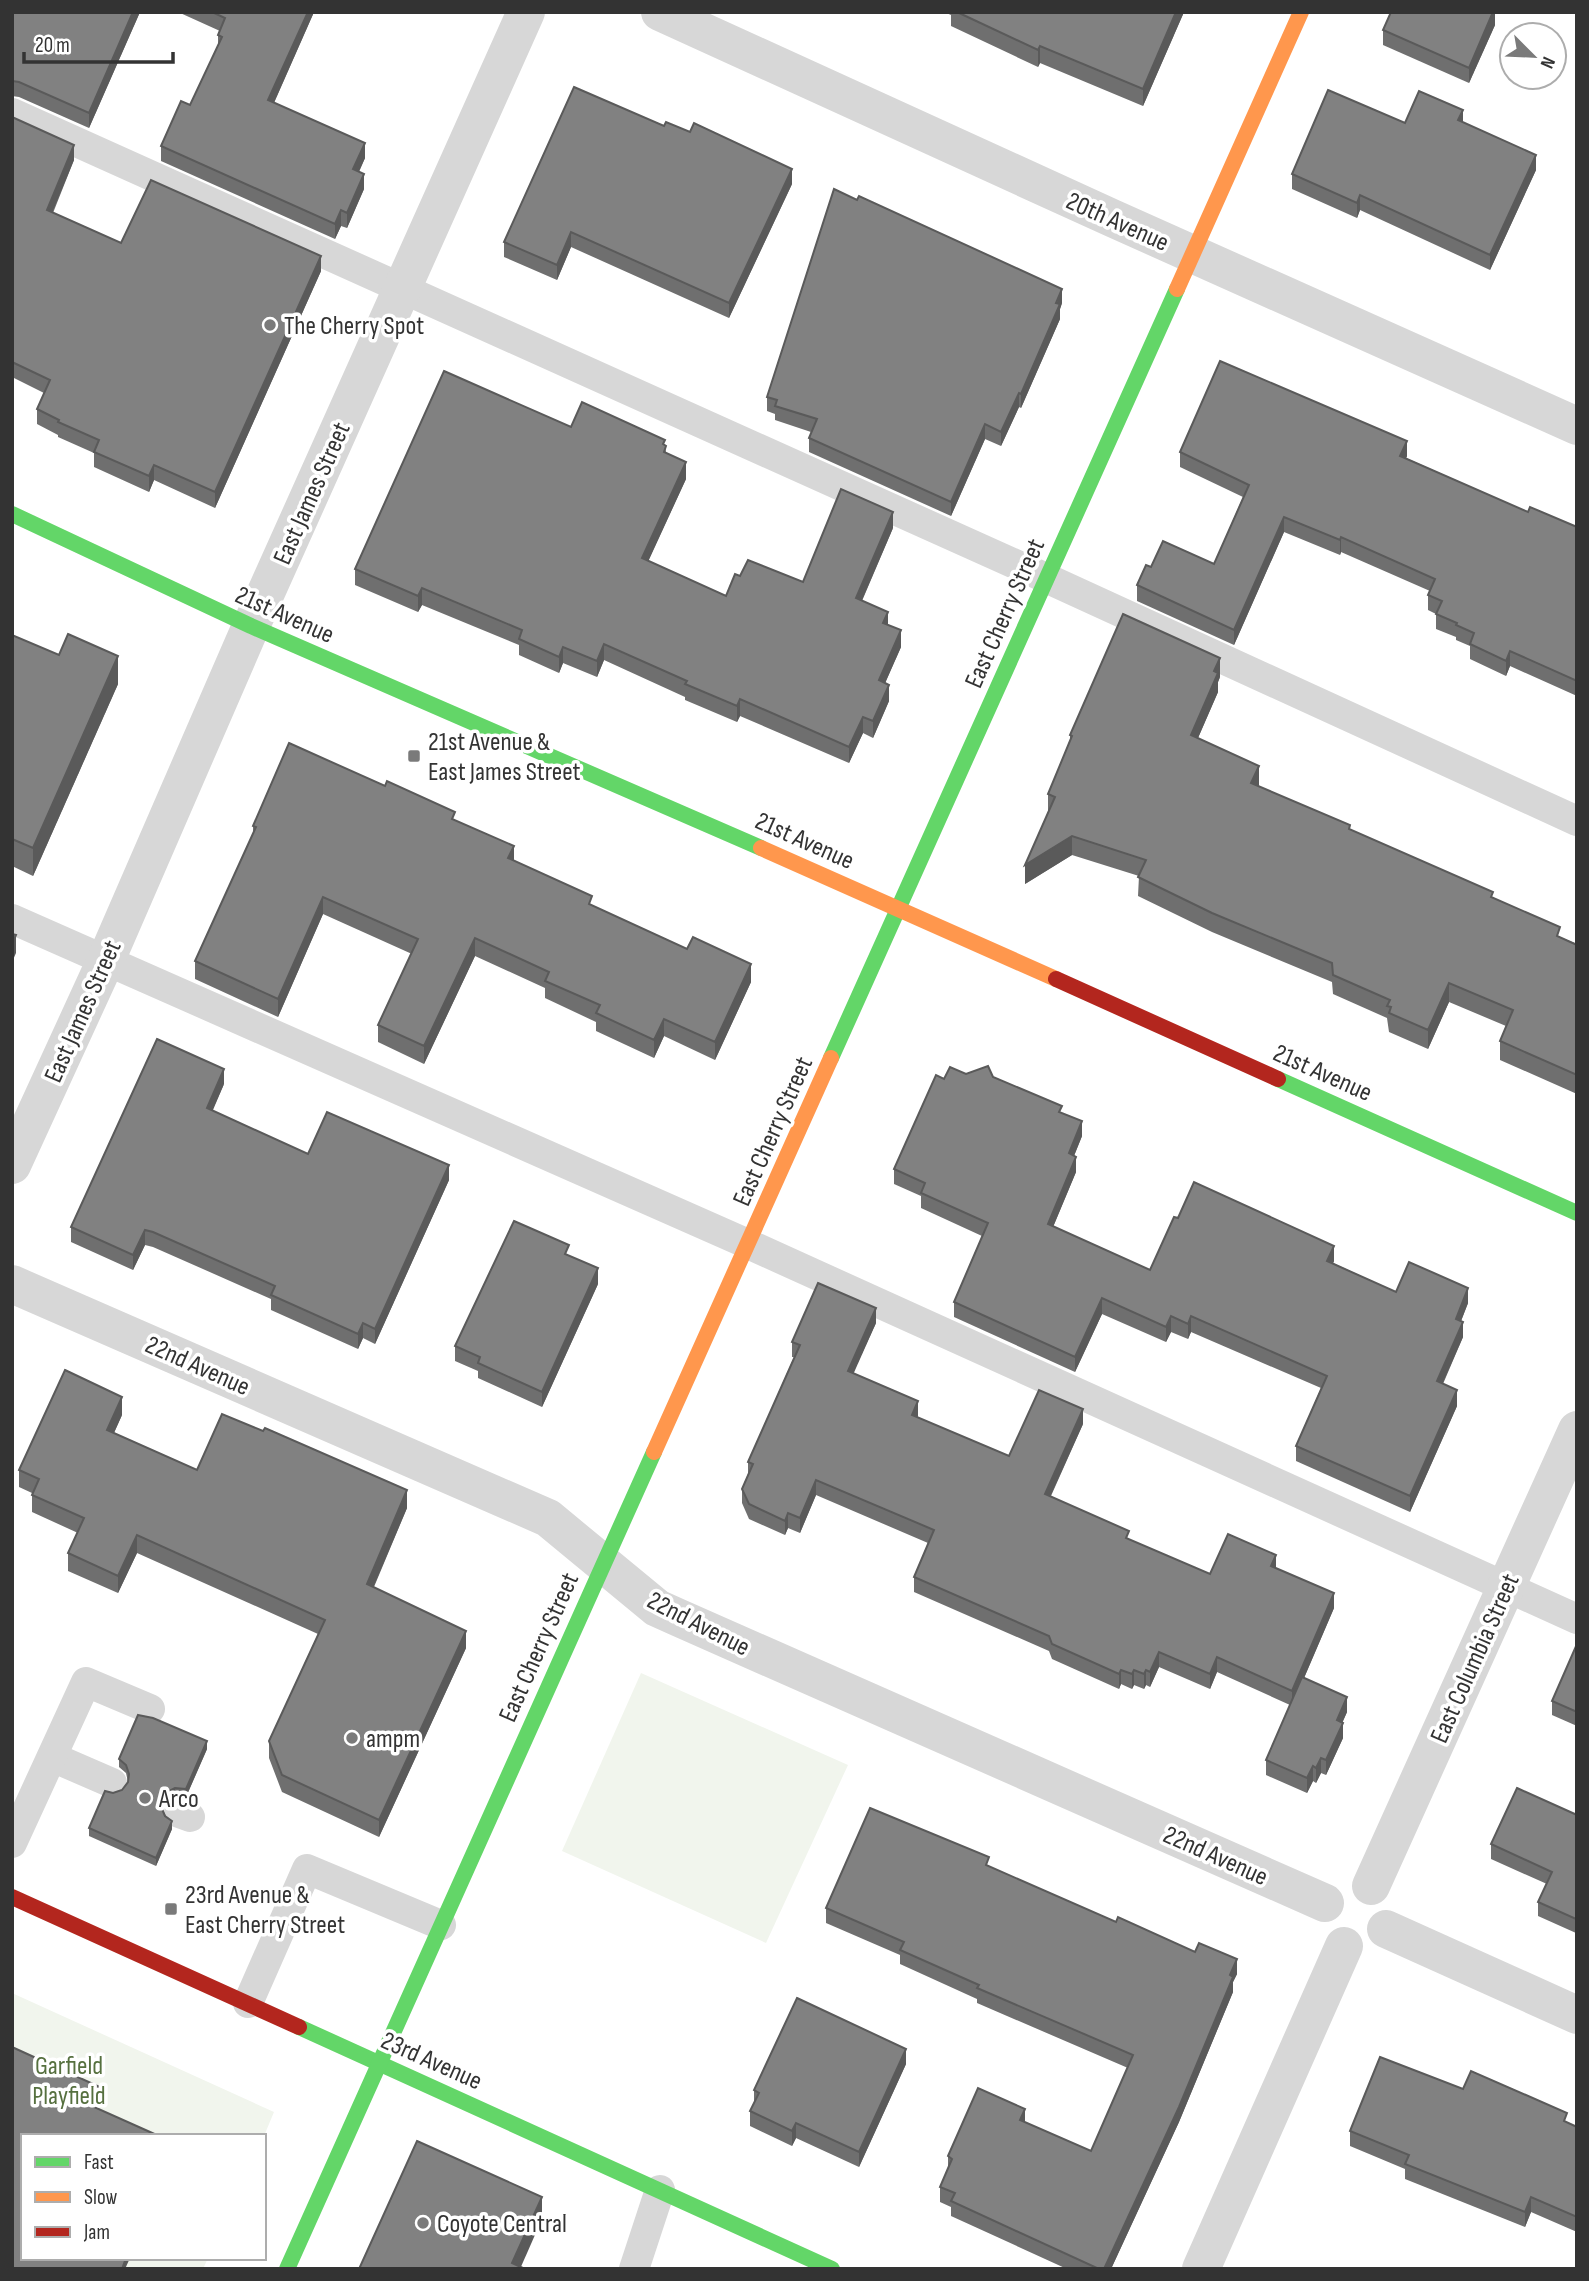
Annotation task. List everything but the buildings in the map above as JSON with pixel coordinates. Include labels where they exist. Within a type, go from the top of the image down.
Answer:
[{"type":"main road","name":"East Cherry Street","points":[[287,2269],[1301,12]]},
{"type":"main road","name":"21st Avenue","points":[[12,514],[251,626],[899,908],[1577,1213]]},
{"type":"main road","name":"23rd Avenue","points":[[12,1897],[832,2269]]},
{"type":"street","name":"East James Street","points":[[12,1165],[106,960],[251,626],[526,12]]},
{"type":"street","name":"20th Avenue","points":[[660,12],[1577,426]]},
{"type":"street","name":"22nd Avenue","points":[[12,1284],[548,1518],[657,1608],[1325,1903]]},
{"type":"street","name":"East Columbia Street","points":[[1371,1886],[1577,1430]]},
{"type":"street","points":[[1361,1883],[1371,1886],[1386,1902],[1386,1929],[1376,1942],[1367,1947],[1356,1948],[1336,1943],[1324,1925],[1322,1914],[1325,1903],[1339,1886],[1361,1883]]},
{"type":"street","points":[[1386,1929],[1577,2015]]},
{"type":"street","points":[[1200,2269],[1344,1946]]},
{"type":"lane","points":[[12,113],[1046,578],[1577,821]]},
{"type":"lane","points":[[12,919],[748,1244],[1577,1619]]},
{"type":"lane","points":[[12,1843],[86,1682],[150,1709]]},
{"type":"lane","points":[[52,1757],[112,1783]]},
{"type":"lane","points":[[248,2003],[307,1869],[441,1925]]},
{"type":"lane","points":[[634,2269],[660,2190]]},
{"type":"green space","points":[[641,1673],[848,1765],[766,1943],[562,1851]]},
{"type":"green space","name":"Garfield Playfield","points":[[12,1993],[274,2112],[265,2134],[21,2134],[21,2260],[207,2260],[203,2269],[12,2269]]},
{"type":"traffic: fast","points":[[831,1058],[1177,289]]},
{"type":"traffic: fast","points":[[12,514],[251,626],[761,848]]},
{"type":"traffic: fast","points":[[1278,1079],[1577,1213]]},
{"type":"traffic: fast","points":[[287,2269],[654,1452]]},
{"type":"traffic: fast","points":[[299,2027],[832,2269]]},
{"type":"traffic: slow","points":[[1177,289],[1301,12]]},
{"type":"traffic: slow","points":[[761,848],[1056,979]]},
{"type":"traffic: slow","points":[[654,1452],[831,1058]]},
{"type":"traffic: jam","points":[[1056,979],[1278,1079]]},
{"type":"traffic: jam","points":[[12,1897],[299,2027]]},
{"type":"place","name":"The Cherry Spot","points":[[270,325]]},
{"type":"place","name":"21st Avenue & East James Street","points":[[414,756]]},
{"type":"place","name":"ampm","points":[[352,1738]]},
{"type":"place","name":"Arco","points":[[145,1798]]},
{"type":"place","name":"23rd Avenue & East Cherry Street","points":[[171,1909]]},
{"type":"place","name":"Coyote Central","points":[[423,2223]]}]
